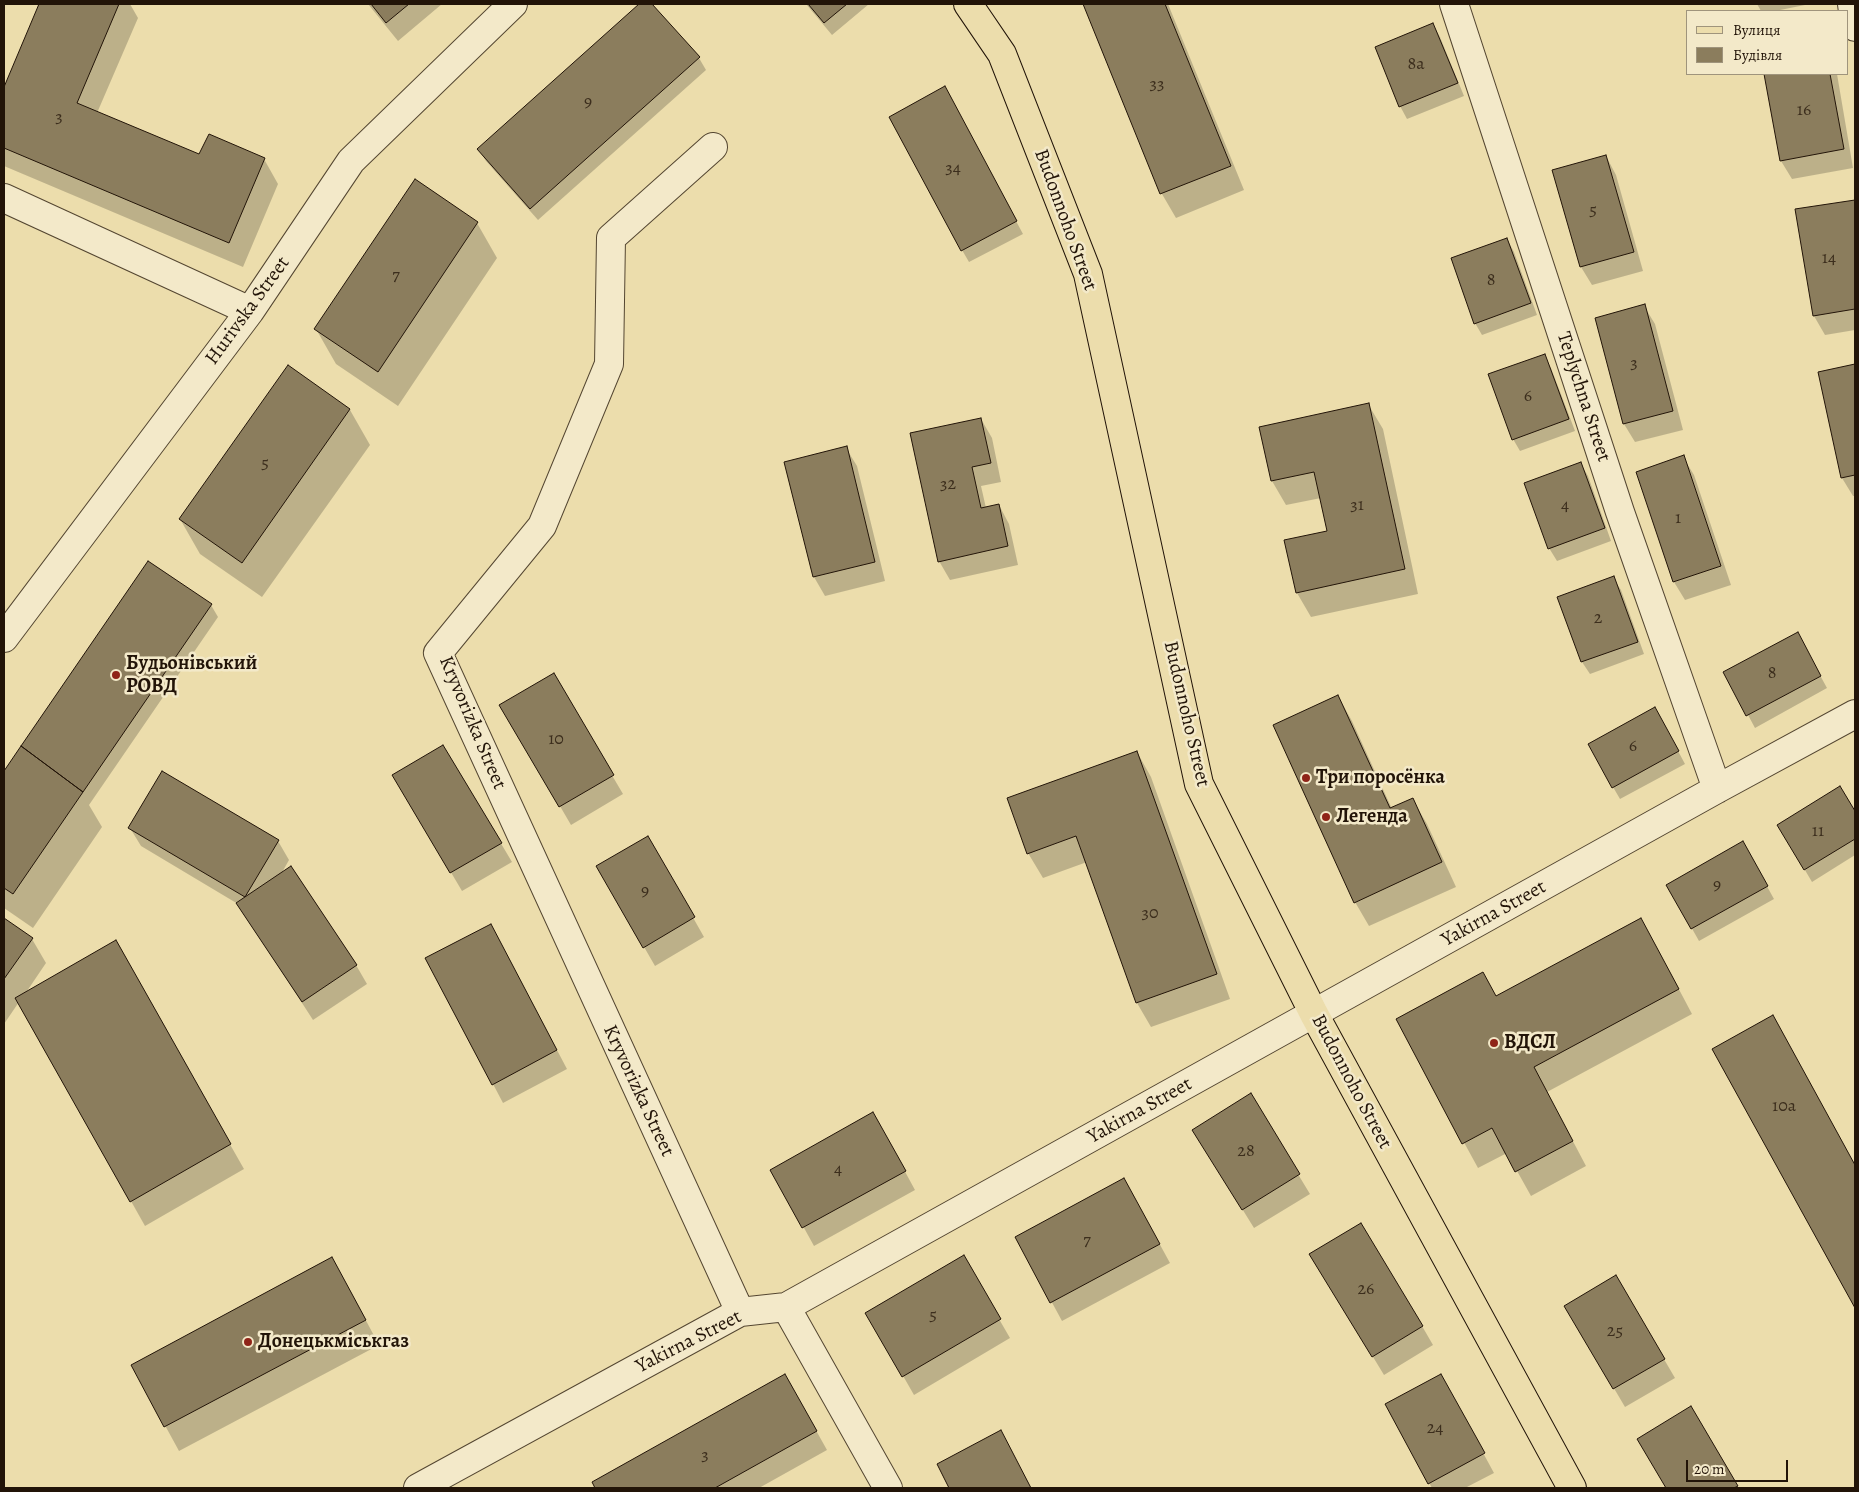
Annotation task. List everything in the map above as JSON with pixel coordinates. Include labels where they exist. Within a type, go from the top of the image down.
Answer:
[{"type":"main road","name":"Budonnoho Street","points":[[968,4],[1002,54],[1088,274],[1199,784],[1314,1014],[1572,1488]]},
{"type":"street","name":"Hurivska Street","points":[[4,638],[250,311],[351,161],[513,4]]},
{"type":"street","name":"Teplychna Street","points":[[1454,4],[1620,512],[1717,789]]},
{"type":"street","points":[[1852,4],[1855,27]]},
{"type":"street","name":"Kryvorizka Street","points":[[713,147],[611,238],[609,364],[542,526],[438,653],[740,1312]]},
{"type":"street","points":[[4,198],[250,311]]},
{"type":"street","name":"Yakirna Street","points":[[418,1488],[740,1312],[786,1307],[1855,714]]},
{"type":"street","points":[[786,1307],[888,1488]]},
{"type":"building","points":[[39,4],[119,4],[77,103],[199,154],[209,134],[265,158],[229,243],[4,148],[4,87]]},
{"type":"building","points":[[371,4],[409,4],[386,23]]},
{"type":"building","points":[[639,4],[652,4],[700,57],[530,209],[477,149]]},
{"type":"building","points":[[808,4],[847,4],[824,23]]},
{"type":"building","points":[[1083,4],[1165,4],[1231,166],[1160,194]]},
{"type":"building","points":[[1433,23],[1458,83],[1399,107],[1375,47]]},
{"type":"building","points":[[1764,75],[1830,75],[1844,149],[1780,161]]},
{"type":"building","points":[[945,86],[1017,221],[961,251],[889,117]]},
{"type":"building","points":[[1606,155],[1634,252],[1580,267],[1552,170]]},
{"type":"building","points":[[415,179],[478,222],[378,372],[314,329]]},
{"type":"building","points":[[1855,200],[1855,309],[1813,316],[1795,209]]},
{"type":"building","points":[[1507,238],[1531,303],[1474,324],[1451,258]]},
{"type":"building","points":[[1645,304],[1673,411],[1623,424],[1595,318]]},
{"type":"building","points":[[1545,354],[1569,419],[1512,440],[1488,374]]},
{"type":"building","points":[[1855,364],[1855,475],[1841,478],[1818,372]]},
{"type":"building","points":[[288,365],[350,409],[242,563],[179,519]]},
{"type":"building","points":[[1369,403],[1405,569],[1296,593],[1284,540],[1327,531],[1314,472],[1271,481],[1259,427]]},
{"type":"building","points":[[981,418],[991,463],[972,467],[981,508],[999,504],[1008,546],[938,562],[910,433]]},
{"type":"building","points":[[847,446],[875,562],[813,577],[784,462]]},
{"type":"building","points":[[1684,455],[1721,566],[1673,582],[1636,472]]},
{"type":"building","points":[[1581,462],[1605,528],[1548,549],[1524,483]]},
{"type":"building","name":"Будьонівський РОВД","points":[[148,561],[212,604],[83,792],[21,746]]},
{"type":"building","points":[[1614,576],[1638,642],[1581,662],[1557,597]]},
{"type":"building","points":[[1798,632],[1821,676],[1746,716],[1723,672]]},
{"type":"building","points":[[554,673],[614,775],[559,807],[499,705]]},
{"type":"building","points":[[1338,695],[1390,808],[1413,798],[1442,862],[1354,903],[1273,725]]},
{"type":"building","points":[[1655,707],[1679,751],[1612,788],[1588,744]]},
{"type":"building","points":[[443,745],[502,843],[450,873],[392,775]]},
{"type":"building","points":[[21,746],[83,792],[13,894],[4,888],[4,771]]},
{"type":"building","points":[[1137,751],[1217,974],[1136,1003],[1076,836],[1027,854],[1007,798]]},
{"type":"building","points":[[162,771],[279,840],[245,897],[128,828]]},
{"type":"building","points":[[1840,786],[1855,811],[1855,839],[1804,870],[1777,825]]},
{"type":"building","points":[[648,836],[695,917],[643,948],[596,866]]},
{"type":"building","points":[[1743,841],[1768,886],[1691,929],[1666,885]]},
{"type":"building","points":[[291,866],[357,965],[302,1002],[236,903]]},
{"type":"building","points":[[4,918],[33,938],[4,979]]},
{"type":"building","name":"ВДСЛ","points":[[1641,918],[1679,989],[1534,1067],[1573,1141],[1515,1172],[1492,1128],[1462,1144],[1396,1019],[1483,972],[1496,996]]},
{"type":"building","points":[[491,924],[557,1050],[492,1085],[425,958]]},
{"type":"building","points":[[116,940],[231,1144],[130,1202],[15,998]]},
{"type":"building","points":[[1773,1015],[1855,1165],[1855,1308],[1712,1049]]},
{"type":"building","points":[[1251,1093],[1300,1174],[1242,1210],[1192,1130]]},
{"type":"building","points":[[873,1112],[906,1171],[802,1228],[770,1170]]},
{"type":"building","points":[[1124,1178],[1160,1244],[1050,1303],[1015,1237]]},
{"type":"building","points":[[1361,1223],[1423,1326],[1372,1357],[1309,1254]]},
{"type":"building","points":[[964,1255],[1001,1319],[902,1377],[865,1313]]},
{"type":"building","name":"Донецькміськгаз","points":[[332,1257],[366,1320],[164,1427],[131,1365]]},
{"type":"building","points":[[1616,1275],[1665,1359],[1613,1389],[1564,1306]]},
{"type":"building","points":[[785,1374],[817,1431],[715,1488],[595,1488],[592,1482]]},
{"type":"building","points":[[1441,1374],[1485,1453],[1428,1484],[1385,1404]]},
{"type":"building","points":[[1691,1406],[1738,1486],[1734,1488],[1666,1488],[1637,1439]]},
{"type":"building","points":[[1001,1430],[1031,1488],[949,1488],[937,1464]]},
{"type":"place","name":"Будьонівський РОВД","points":[[116,675]]},
{"type":"place","name":"Три поросёнка","points":[[1306,778]]},
{"type":"place","name":"Легенда","points":[[1326,817]]},
{"type":"place","name":"ВДСЛ","points":[[1494,1043]]},
{"type":"place","name":"Донецькміськгаз","points":[[248,1342]]}]
